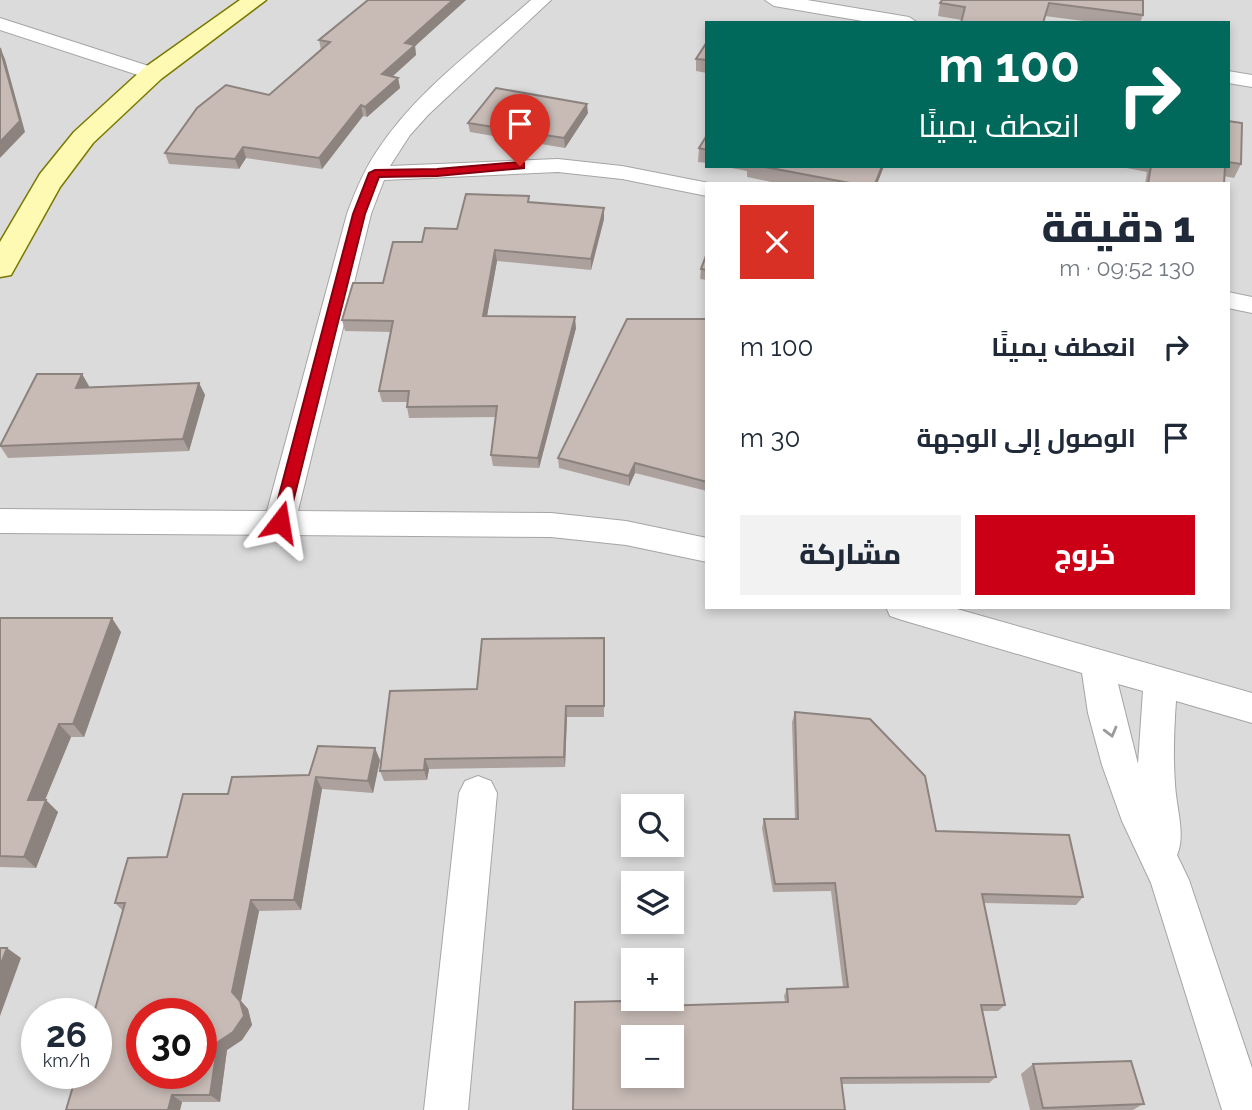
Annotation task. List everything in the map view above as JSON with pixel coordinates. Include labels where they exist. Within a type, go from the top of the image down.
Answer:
[{"type":"street","points":[[0,268],[62,163],[121,99],[151,73],[255,0]]},
{"type":"street","points":[[280,522],[359,214],[375,173],[388,150],[430,103],[542,0]]},
{"type":"street","points":[[774,0],[897,21]]},
{"type":"street","points":[[0,24],[151,73]]},
{"type":"street","points":[[1230,77],[1252,81]]},
{"type":"street","points":[[388,150],[500,166]]},
{"type":"street","points":[[375,173],[437,173],[500,166],[540,165],[618,172],[705,189]]},
{"type":"street","points":[[1230,300],[1252,305]]},
{"type":"street","points":[[0,521],[551,525],[626,533],[705,550]]},
{"type":"street","points":[[909,609],[1252,708]]},
{"type":"street","points":[[1098,665],[1106,713],[1120,765],[1141,821],[1169,880],[1244,1110]]},
{"type":"street","points":[[1161,683],[1156,725],[1155,773],[1169,880]]},
{"type":"street","points":[[446,1110],[478,793]]},
{"type":"shaded area","points":[[0,0],[1252,0],[1252,1110],[0,1110]]},
{"type":"building","points":[[368,0],[453,0],[405,43],[415,45],[382,74],[398,78],[365,107],[361,105],[319,158],[243,147],[235,159],[165,153],[197,108],[226,85],[269,95],[330,42],[319,40]]},
{"type":"building","points":[[942,0],[1143,0],[1143,15],[1049,3],[1044,21],[962,21],[965,7],[940,3]]},
{"type":"building","points":[[705,45],[705,60],[696,59]]},
{"type":"building","points":[[0,48],[20,121],[0,142]]},
{"type":"building","points":[[496,88],[587,104],[564,138],[468,123]]},
{"type":"building","points":[[1230,121],[1242,123],[1241,164],[1230,162]]},
{"type":"building","points":[[705,138],[705,150],[699,148]]},
{"type":"building","points":[[771,168],[881,168],[876,182],[844,182]]},
{"type":"building","points":[[1151,168],[1225,168],[1224,182],[1148,182]]},
{"type":"building","points":[[466,194],[529,196],[528,202],[604,208],[591,259],[495,250],[483,316],[575,317],[538,458],[491,455],[497,406],[407,407],[409,391],[379,391],[393,321],[342,320],[353,283],[383,283],[393,242],[422,242],[425,228],[457,229]]},
{"type":"building","points":[[627,319],[705,319],[705,481],[635,463],[629,476],[558,458]]},
{"type":"building","points":[[37,374],[82,374],[76,388],[199,383],[183,439],[0,446]]},
{"type":"building","points":[[0,618],[112,618],[73,724],[59,724],[28,800],[46,800],[24,857],[0,856]]},
{"type":"building","points":[[604,638],[604,706],[566,706],[564,757],[425,759],[424,770],[380,771],[390,691],[477,689],[482,639]]},
{"type":"building","points":[[795,712],[870,719],[925,776],[936,831],[1069,835],[1083,897],[982,894],[1005,1005],[981,1005],[996,1077],[841,1078],[845,1110],[573,1110],[575,1002],[621,1001],[621,1011],[684,1011],[684,1005],[788,1002],[787,989],[848,987],[835,883],[775,884],[764,819],[798,819]]},
{"type":"building","points":[[318,746],[375,748],[368,781],[316,777],[294,900],[251,900],[232,992],[240,1001],[244,1016],[233,1032],[218,1042],[217,1049],[217,998],[126,998],[126,1089],[211,1089],[210,1095],[172,1095],[168,1110],[66,1110],[72,1089],[112,1089],[112,998],[98,998],[125,903],[115,903],[128,858],[167,857],[183,794],[228,794],[232,777],[309,775]]},
{"type":"building","points":[[0,948],[7,948],[0,966]]},
{"type":"building","points":[[1131,1061],[1144,1104],[1043,1108],[1033,1064]]},
{"type":"route","points":[[280,522],[359,214],[375,173],[437,173],[520,166]]}]
